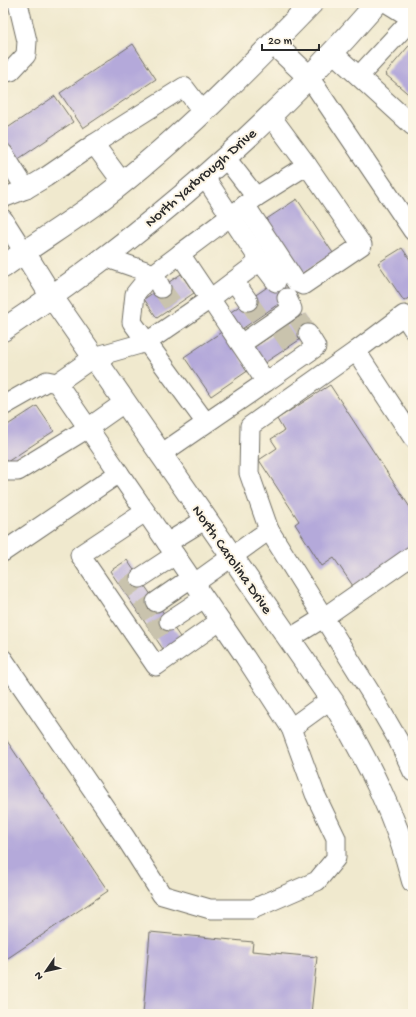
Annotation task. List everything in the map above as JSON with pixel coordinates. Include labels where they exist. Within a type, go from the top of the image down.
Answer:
[{"type":"main road","points":[[3,267],[102,199],[179,134],[274,43],[312,3]]},
{"type":"main road","name":"North Yarbrough Drive","points":[[3,330],[52,297],[133,236],[204,176],[309,77],[377,3]]},
{"type":"main road","points":[[274,43],[309,77]]},
{"type":"main road","name":"North Carolina Drive","points":[[24,252],[52,297],[332,699],[359,746],[389,810],[410,868],[413,881]]},
{"type":"street","points":[[3,73],[11,71],[26,55],[28,40],[18,3]]},
{"type":"street","points":[[359,76],[413,19],[387,3]]},
{"type":"street","points":[[332,52],[413,126]]},
{"type":"street","points":[[309,77],[413,232]]},
{"type":"street","points":[[3,198],[26,189],[46,177],[94,144],[184,87],[203,112]]},
{"type":"street","points":[[204,176],[244,206],[296,282],[303,285],[362,246],[307,165],[270,115]]},
{"type":"street","points":[[94,144],[122,182]]},
{"type":"street","points":[[3,153],[26,189]]},
{"type":"street","points":[[225,157],[244,206],[260,261],[276,282]]},
{"type":"street","points":[[157,281],[180,254],[244,206],[307,165]]},
{"type":"street","points":[[3,219],[24,252]]},
{"type":"street","points":[[180,254],[266,382]]},
{"type":"street","points":[[105,257],[157,281]]},
{"type":"street","points":[[56,383],[94,357],[147,342],[178,312],[210,299],[260,261]]},
{"type":"street","points":[[157,281],[147,279],[135,294],[132,322],[206,423]]},
{"type":"street","points":[[234,281],[248,301]]},
{"type":"street","points":[[241,344],[292,308]]},
{"type":"street","points":[[410,317],[356,351],[250,426],[249,473],[269,530],[372,695],[398,740],[413,772]]},
{"type":"street","points":[[161,454],[266,382],[296,352],[316,347],[308,334]]},
{"type":"street","points":[[356,351],[413,438]]},
{"type":"street","points":[[3,406],[47,381],[56,383],[197,586],[291,728],[315,794],[336,838],[336,858],[318,880],[253,909],[210,909],[162,895],[125,837],[3,659]]},
{"type":"street","points":[[3,471],[18,471],[88,428],[125,402]]},
{"type":"street","points":[[6,544],[119,473]]},
{"type":"street","points":[[146,512],[80,555],[116,594],[132,617],[145,636],[156,666],[220,621]]},
{"type":"street","points":[[140,578],[206,519]]},
{"type":"street","points":[[169,621],[197,586],[232,557],[269,530]]},
{"type":"street","points":[[289,639],[323,618],[413,555]]},
{"type":"street","points":[[156,602],[197,586]]},
{"type":"street","points":[[291,728],[332,699]]},
{"type":"building","points":[[413,41],[413,98],[385,74]]},
{"type":"building","points":[[133,44],[156,79],[83,128],[60,93]]},
{"type":"building","points":[[55,96],[73,122],[17,160],[3,138],[3,131]]},
{"type":"building","points":[[297,199],[333,253],[295,278],[259,224]]},
{"type":"building","points":[[402,248],[413,264],[413,295],[404,301],[378,263]]},
{"type":"building","points":[[181,274],[194,293],[157,318],[144,299]]},
{"type":"building","points":[[282,277],[293,294],[236,333],[225,316]]},
{"type":"building","points":[[302,315],[313,331],[263,364],[253,348]]},
{"type":"building","points":[[223,331],[249,370],[211,396],[184,357]]},
{"type":"building","points":[[330,385],[413,512],[413,546],[353,586],[334,558],[322,566],[295,524],[299,521],[259,460],[277,448],[271,439],[284,431],[277,419]]},
{"type":"building","points":[[37,406],[54,431],[7,462],[3,456],[3,428]]},
{"type":"building","points":[[127,560],[182,640],[165,652],[110,571]]},
{"type":"building","points":[[3,735],[108,891],[5,960],[3,957]]},
{"type":"building","points":[[150,932],[253,942],[252,951],[317,957],[311,1014],[143,1014]]},
{"type":"tunnel","points":[[161,288],[174,306]]},
{"type":"tunnel","points":[[248,301],[259,317]]},
{"type":"tunnel","points":[[298,318],[308,334]]},
{"type":"tunnel","points":[[280,329],[291,345]]},
{"type":"tunnel","points":[[123,590],[140,578]]},
{"type":"tunnel","points":[[139,613],[156,602]]},
{"type":"tunnel","points":[[151,632],[169,621]]}]
